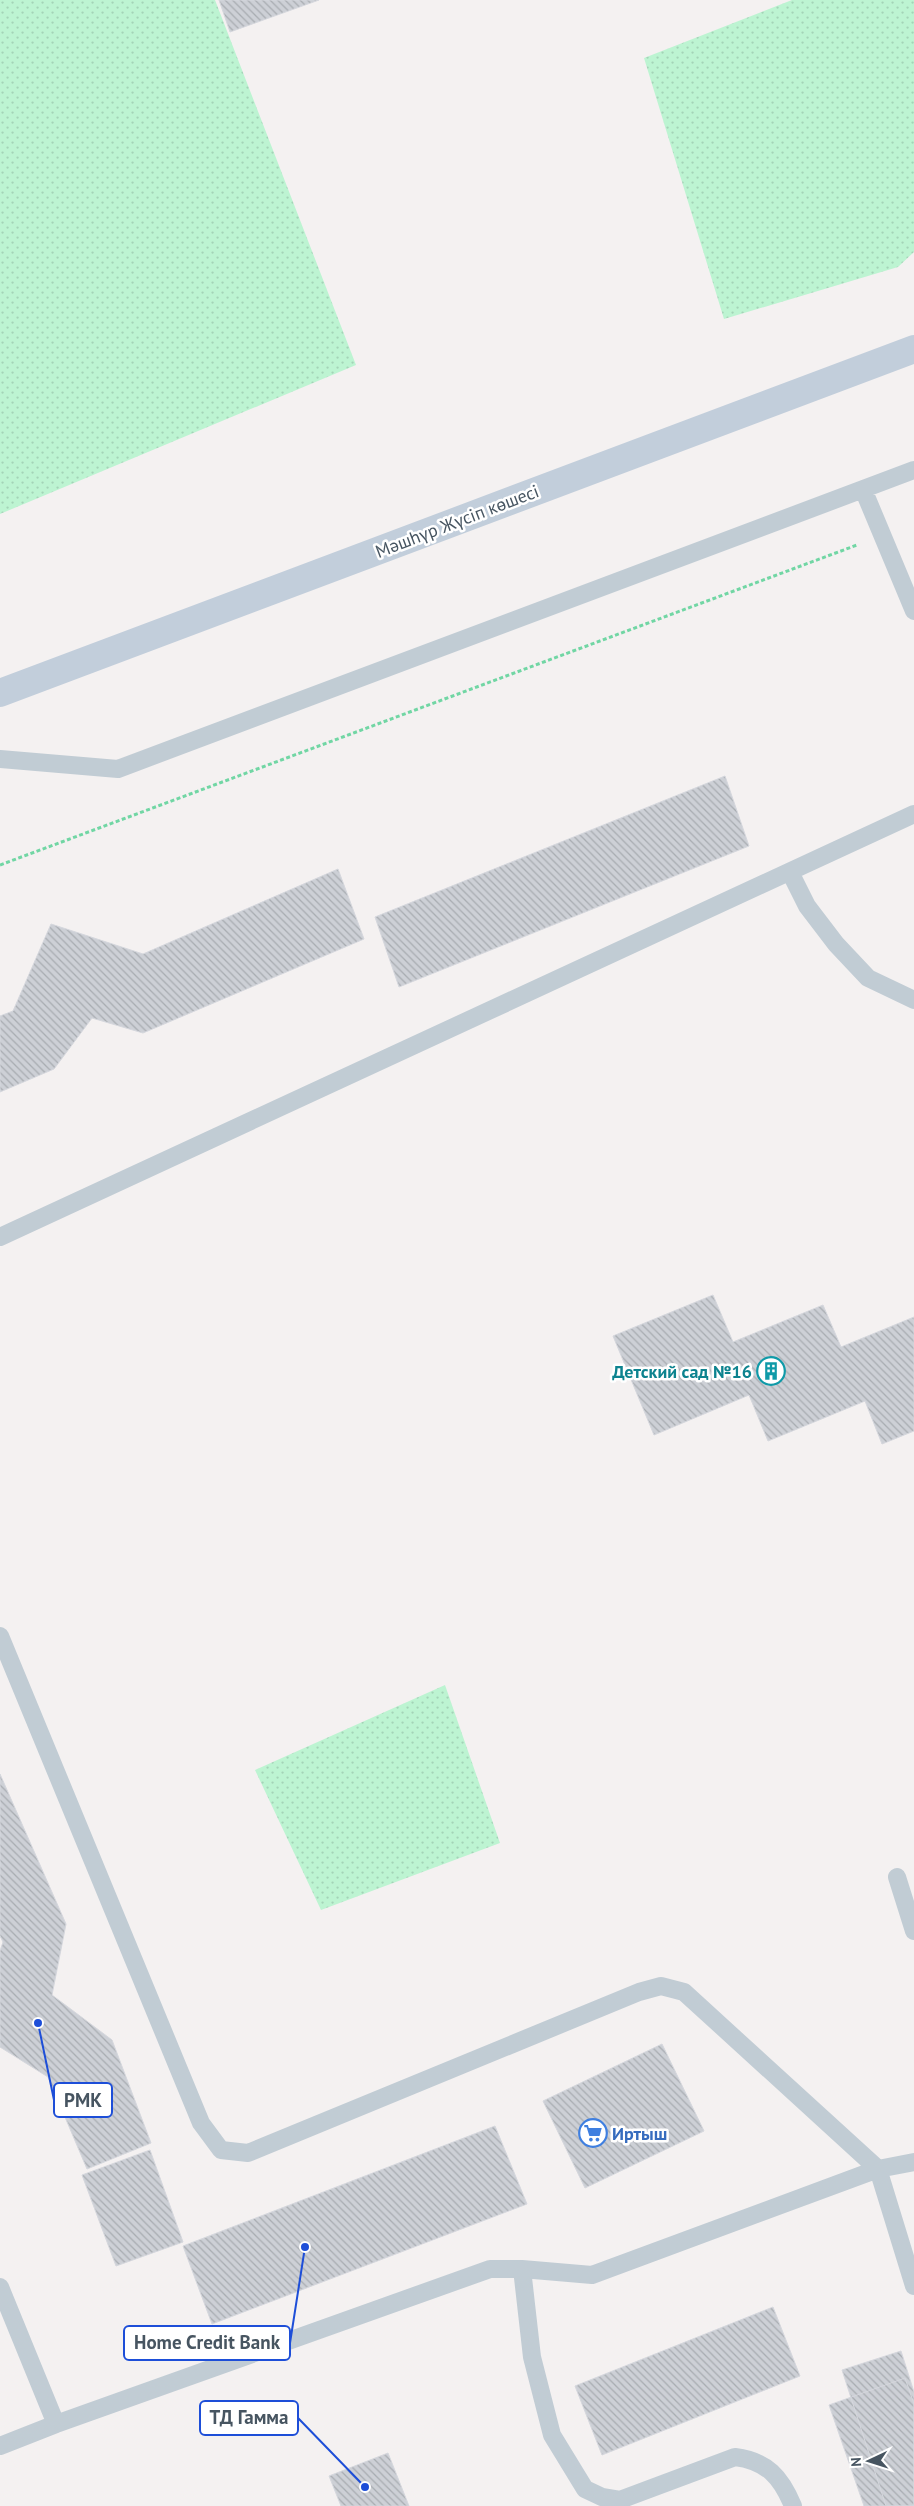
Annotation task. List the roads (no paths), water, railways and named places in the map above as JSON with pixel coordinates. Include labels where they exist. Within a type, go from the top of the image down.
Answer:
[{"type":"main road","name":"Мәшһүр Жүсіп көшесі","points":[[0,692],[914,349]]},
{"type":"lane","points":[[0,759],[118,769],[914,470]]},
{"type":"lane","points":[[863,489],[913,606]]},
{"type":"lane","points":[[0,1237],[914,814]]},
{"type":"lane","points":[[790,872],[807,906],[836,944],[868,978],[914,1000]]},
{"type":"lane","points":[[0,1636],[200,2124],[221,2150],[248,2153],[639,1992],[662,1986],[684,1992],[878,2169],[914,2286]]},
{"type":"lane","points":[[897,1877],[914,1931]]},
{"type":"lane","points":[[0,2446],[56,2424],[490,2269],[522,2268],[592,2275],[878,2169],[914,2162]]},
{"type":"lane","points":[[522,2268],[532,2357],[552,2435],[585,2488],[602,2497],[620,2500],[735,2457],[750,2459],[769,2468],[785,2486],[793,2506]]},
{"type":"lane","points":[[0,2287],[56,2424]]},
{"type":"place","name":"Детский сад №16","points":[[771,1371]]},
{"type":"place","name":"РМК","points":[[38,2023]]},
{"type":"place","name":"Иртыш","points":[[593,2133]]},
{"type":"place","name":"Home Credit Bank","points":[[305,2247]]},
{"type":"place","name":"ТД Гамма","points":[[365,2487]]}]
